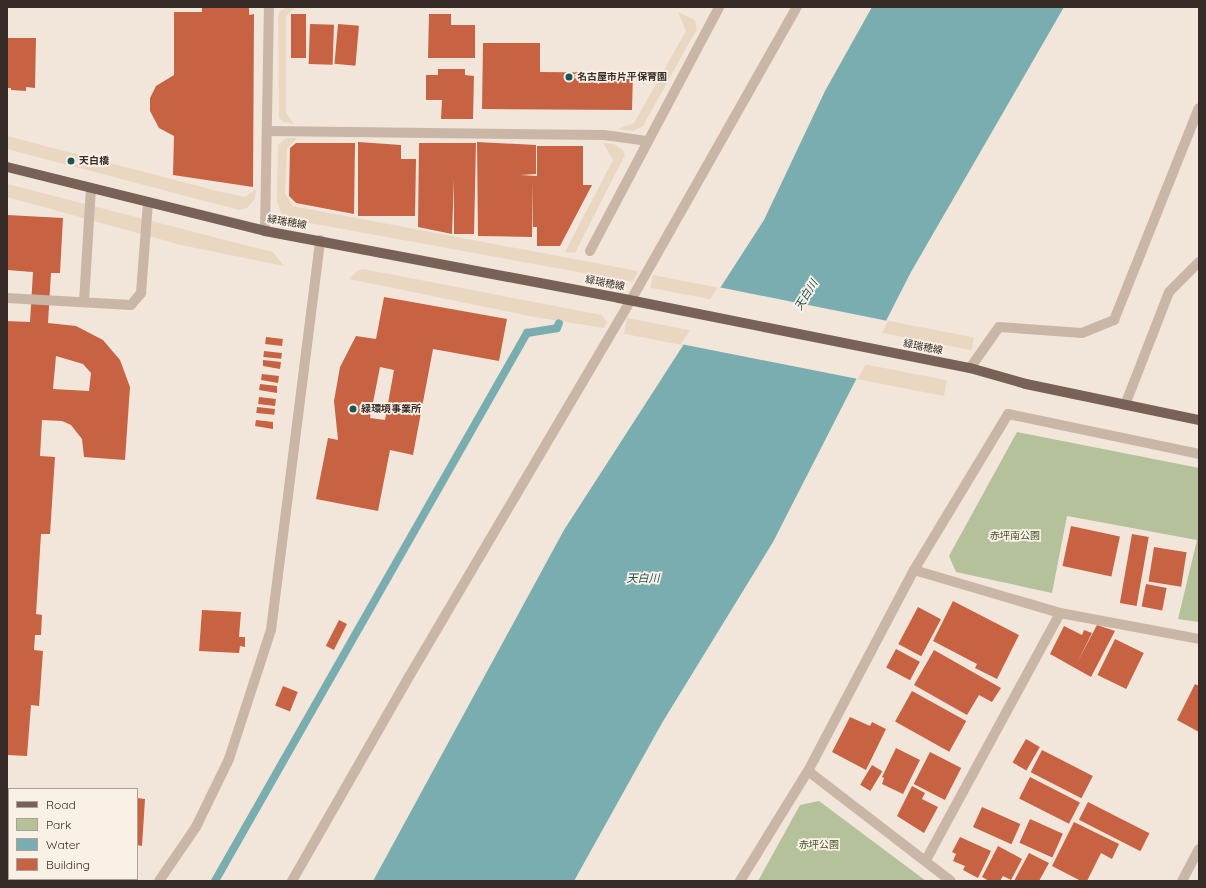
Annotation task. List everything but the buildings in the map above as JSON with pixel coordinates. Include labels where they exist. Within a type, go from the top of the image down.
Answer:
[{"type":"main road","name":"緑瑞穂線","points":[[7,167],[265,231],[320,240],[415,260],[619,298],[970,368],[1125,405],[1199,420]]},
{"type":"street","points":[[265,231],[268,131],[269,7]]},
{"type":"street","points":[[590,251],[719,7]]},
{"type":"street","points":[[292,881],[418,661],[634,301],[796,7]]},
{"type":"street","points":[[970,368],[999,327],[1082,333],[1114,320],[1199,108]]},
{"type":"street","points":[[268,131],[604,135],[647,141]]},
{"type":"street","points":[[84,302],[91,189]]},
{"type":"street","points":[[7,298],[131,305],[141,293],[148,203]]},
{"type":"street","points":[[159,881],[196,827],[229,759],[271,630],[320,240]]},
{"type":"street","points":[[1125,405],[1169,292],[1199,262]]},
{"type":"street","points":[[740,881],[808,771],[914,570],[1008,414],[1199,454]]},
{"type":"street","points":[[914,570],[1060,613],[1199,639]]},
{"type":"street","points":[[926,860],[1060,613]]},
{"type":"street","points":[[808,771],[926,860],[951,881]]},
{"type":"street","points":[[1182,881],[1199,849]]},
{"type":"green space","name":"赤坪南公園","points":[[1017,432],[1199,468],[1199,622],[1178,619],[1197,540],[1067,516],[1052,593],[956,572],[949,556]]},
{"type":"green space","name":"赤坪公園","points":[[819,801],[926,881],[758,881],[800,805]]},
{"type":"shaded area","points":[[287,7],[295,7],[286,16],[286,113],[294,124],[283,122],[279,118],[278,18],[279,12]]},
{"type":"shaded area","points":[[678,12],[695,20],[697,29],[643,126],[633,131],[618,129],[634,123],[686,31]]},
{"type":"shaded area","points":[[7,136],[221,192],[245,197],[256,189],[255,199],[247,208],[239,210],[7,149]]},
{"type":"shaded area","points":[[286,138],[297,138],[287,148],[285,194],[293,206],[638,271],[633,282],[288,219],[282,215],[277,202],[278,145]]},
{"type":"shaded area","points":[[603,143],[614,144],[623,150],[625,155],[575,253],[565,252],[613,160]]},
{"type":"shaded area","points":[[7,184],[273,252],[284,266],[181,245],[7,197]]},
{"type":"shaded area","points":[[363,269],[602,315],[607,322],[604,328],[534,317],[349,279],[357,271]]},
{"type":"shaded area","points":[[653,275],[974,337],[972,350],[651,288]]},
{"type":"shaded area","points":[[627,318],[947,380],[944,396],[624,334]]},
{"type":"water","name":"天白川","points":[[872,7],[1064,7],[911,272],[773,542],[662,723],[574,881],[373,881],[564,530],[764,220],[825,91]]},
{"type":"pier","points":[[718,287],[888,321],[858,379],[681,344]]},
{"type":"waterway","points":[[215,881],[527,333],[557,328],[559,323]]},
{"type":"place","name":"名古屋市片平保育園","points":[[569,77]]},
{"type":"place","name":"天白橋","points":[[71,161]]},
{"type":"place","name":"緑環境事業所","points":[[353,409]]}]
